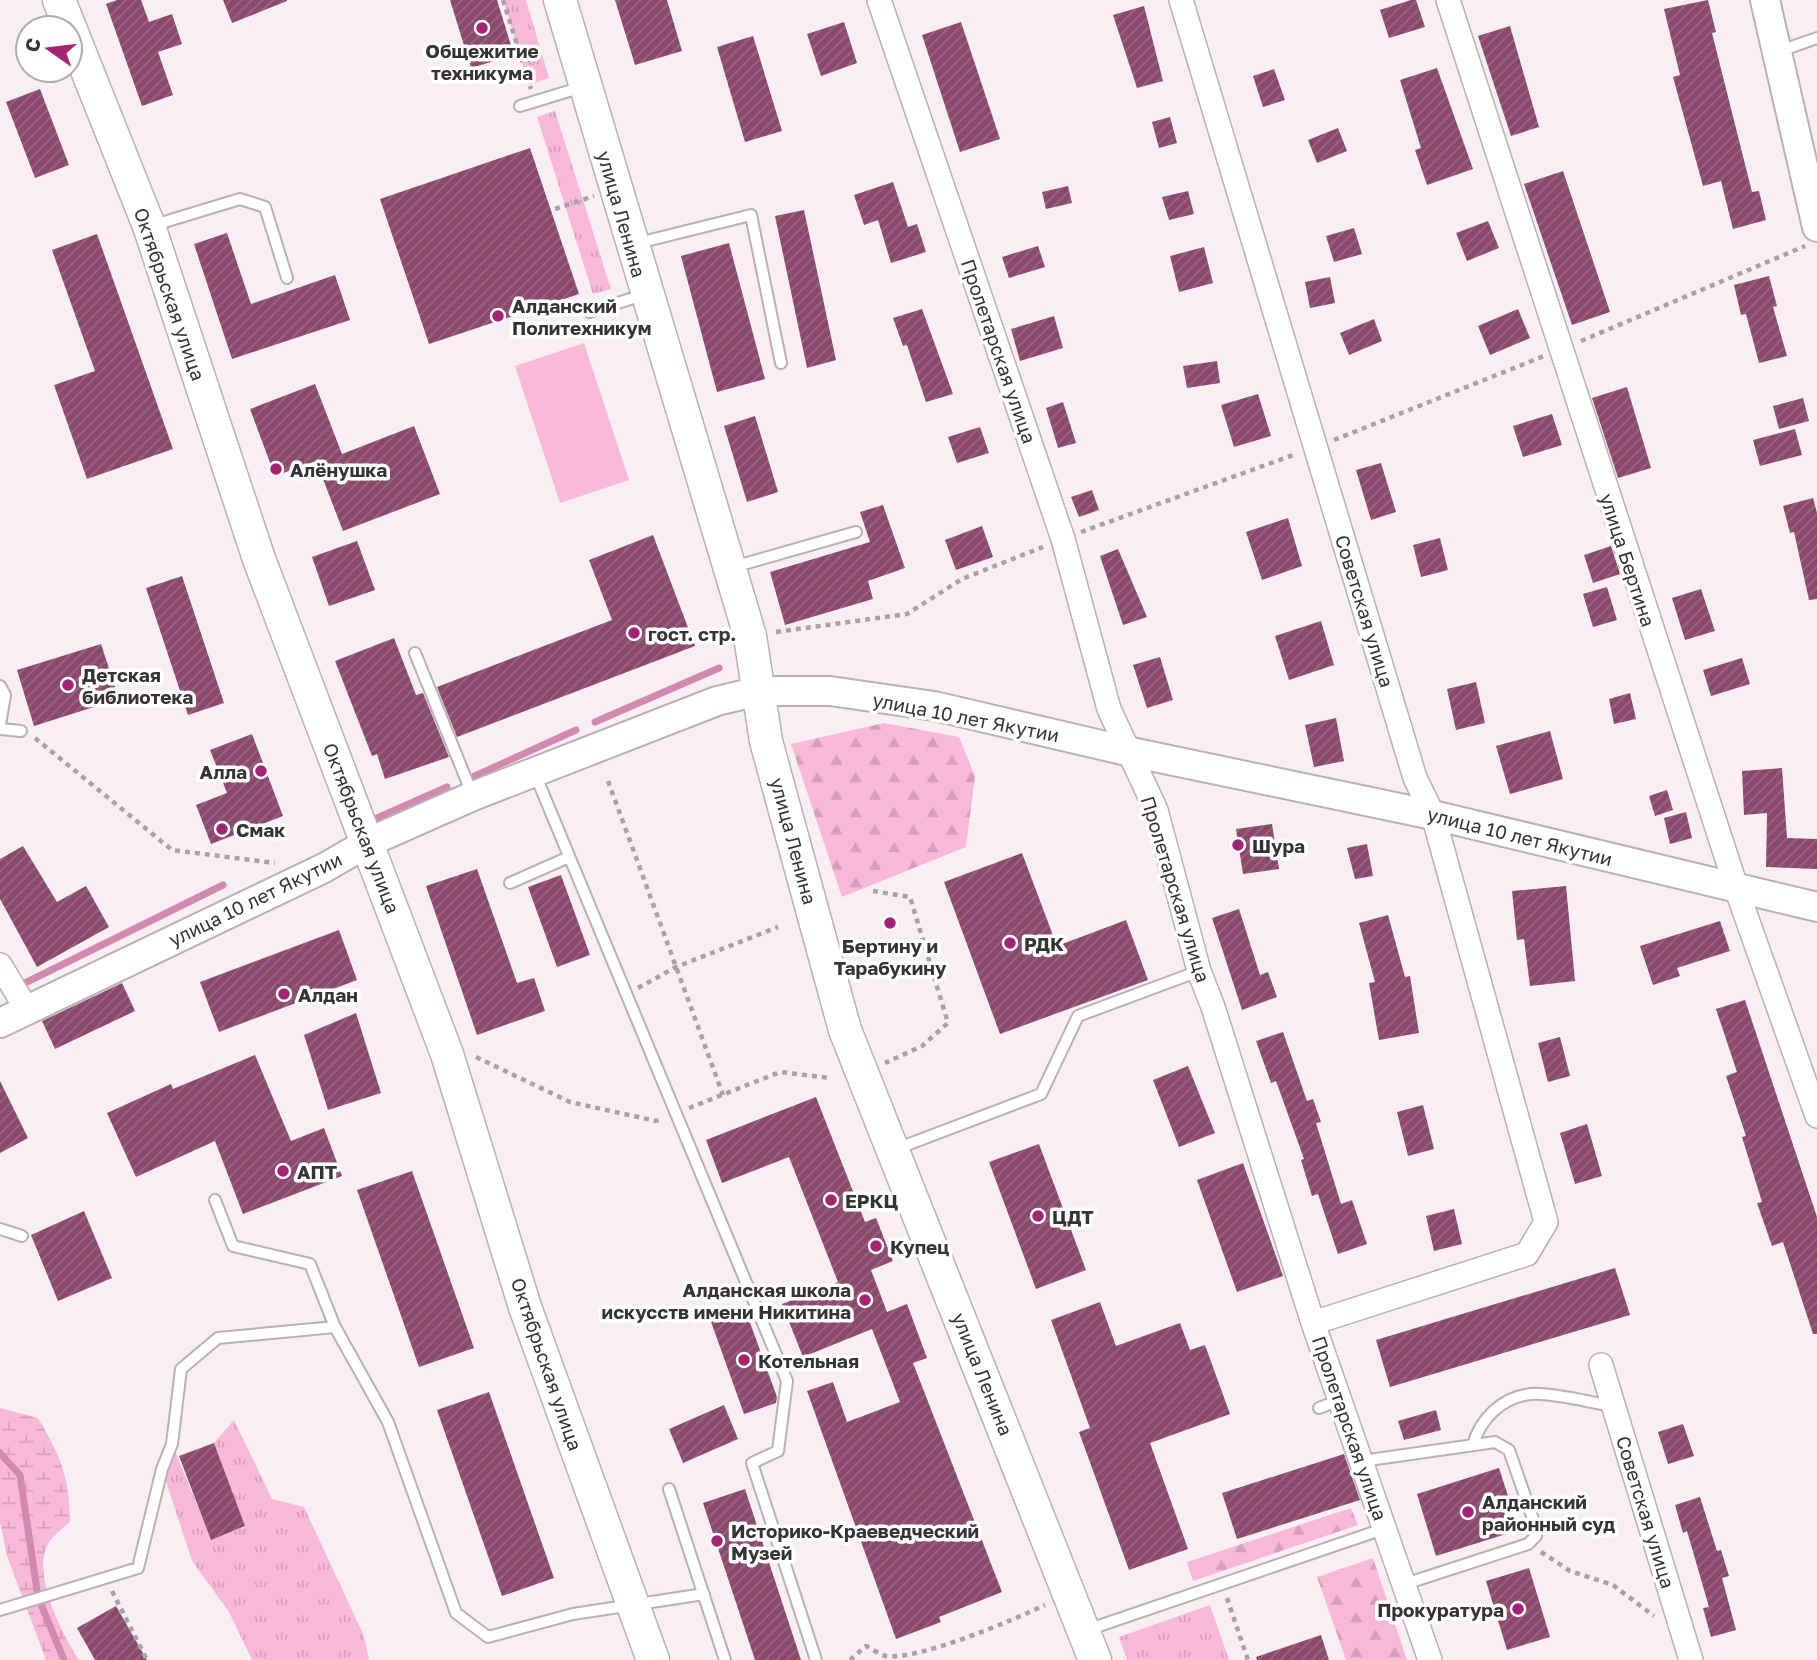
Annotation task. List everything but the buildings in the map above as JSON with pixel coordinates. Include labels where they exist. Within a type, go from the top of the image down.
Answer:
[{"type":"main road","name":"Октябрьская улица","points":[[59,0],[149,226],[259,559],[369,842],[447,1054],[525,1307],[653,1660]]},
{"type":"main road","name":"улица Ленина","points":[[561,0],[631,244],[750,636],[769,754],[845,1030],[1071,1592],[1095,1660]]},
{"type":"street","name":"Пролетарская улица","points":[[881,0],[1063,538],[1110,709],[1156,810],[1199,971],[1213,1007],[1313,1323],[1330,1404],[1362,1461],[1430,1660]]},
{"type":"street","name":"Советская улица","points":[[1181,0],[1415,778],[1433,815],[1546,1222],[1527,1254],[1313,1323]]},
{"type":"street","name":"улица Бертина","points":[[1448,0],[1737,890],[1817,1116]]},
{"type":"street","points":[[1765,0],[1817,227]]},
{"type":"street","name":"улица 10 лет Якутии","points":[[0,1023],[324,868],[369,842],[473,796],[717,701],[758,691],[830,691],[934,706],[1131,752],[1433,815],[1737,890],[1817,907]]},
{"type":"street","points":[[0,965],[27,1010]]},
{"type":"street","name":"Советская улица","points":[[1601,1365],[1691,1660]]},
{"type":"lane","points":[[1777,52],[1817,38]]},
{"type":"lane","points":[[520,106],[585,86]]},
{"type":"lane","points":[[149,226],[240,199],[265,207],[287,278]]},
{"type":"lane","points":[[631,244],[751,215],[780,363]]},
{"type":"lane","points":[[589,312],[646,294]]},
{"type":"lane","points":[[731,568],[856,531]]},
{"type":"lane","points":[[415,653],[473,796]]},
{"type":"lane","points":[[0,686],[5,695],[0,727],[21,731]]},
{"type":"lane","points":[[534,772],[787,1381],[778,1451],[752,1463],[816,1660]]},
{"type":"lane","points":[[510,883],[569,857]]},
{"type":"lane","points":[[893,1150],[1041,1094],[1078,1016],[1199,971]]},
{"type":"lane","points":[[215,1200],[233,1246],[310,1264],[335,1327],[388,1422],[456,1612],[488,1637],[573,1614],[704,1594]]},
{"type":"lane","points":[[0,1229],[22,1236]]},
{"type":"lane","points":[[0,1611],[138,1568],[162,1469],[172,1444],[181,1369],[218,1338],[335,1327]]},
{"type":"lane","points":[[1473,1445],[1478,1425],[1502,1404],[1531,1394],[1613,1406]]},
{"type":"lane","points":[[1362,1461],[1495,1441],[1509,1450],[1535,1525],[1536,1536],[1528,1544],[1405,1584]]},
{"type":"lane","points":[[669,1489],[725,1660]]},
{"type":"lane","points":[[1084,1631],[1222,1584],[1268,1572],[1386,1528]]},
{"type":"path","points":[[503,0],[534,101]]},
{"type":"path","points":[[555,209],[615,189]]},
{"type":"path","points":[[750,636],[907,614],[962,579],[1063,538],[1315,447],[1560,350],[1817,241]]},
{"type":"path","points":[[21,731],[42,741],[106,798],[141,821],[172,850],[324,868]]},
{"type":"path","points":[[608,781],[723,1094]]},
{"type":"path","points":[[863,1073],[922,1046],[948,1023],[910,897],[873,891]]},
{"type":"path","points":[[626,994],[676,967],[778,927]]},
{"type":"path","points":[[447,1054],[458,1048],[570,1102],[656,1121],[780,1072],[830,1078]]},
{"type":"path","points":[[1528,1544],[1570,1571],[1613,1586],[1653,1615],[1681,1626]]},
{"type":"path","points":[[106,1578],[147,1660]]},
{"type":"path","points":[[1222,1584],[1248,1660]]},
{"type":"path","points":[[850,1660],[866,1646],[888,1656],[933,1651],[995,1629],[1071,1592]]},
{"type":"green space","points":[[503,0],[526,0],[549,78],[529,85]]},
{"type":"green space","points":[[555,111],[611,289],[593,294],[537,117]]},
{"type":"green space","points":[[584,343],[629,480],[560,503],[515,366]]},
{"type":"green space","points":[[884,723],[959,737],[975,776],[966,847],[842,897],[791,744]]},
{"type":"green space","points":[[0,1408],[38,1418],[62,1467],[68,1492],[70,1522],[50,1541],[43,1569],[50,1602],[64,1635],[79,1660],[46,1660],[7,1556],[0,1522]]},
{"type":"green space","points":[[234,1420],[272,1499],[304,1507],[364,1636],[369,1660],[252,1660],[229,1612],[192,1561],[162,1469],[172,1444],[211,1539],[245,1527],[214,1443]]},
{"type":"green space","points":[[1351,1508],[1358,1525],[1193,1581],[1187,1562]]},
{"type":"green space","points":[[1373,1558],[1407,1660],[1346,1660],[1317,1577]]},
{"type":"green space","points":[[1210,1605],[1229,1660],[1127,1660],[1119,1637]]},
{"type":"waterway","points":[[595,722],[719,668]]},
{"type":"waterway","points":[[466,780],[576,730]]},
{"type":"waterway","points":[[368,822],[447,787]]},
{"type":"waterway","points":[[23,984],[223,885]]},
{"type":"waterway","points":[[0,1453],[20,1475],[38,1597],[64,1660]]},
{"type":"place","name":"Общежитие техникума","points":[[482,28]]},
{"type":"place","name":"Алданский Политехникум","points":[[498,316]]},
{"type":"place","name":"Алёнушка","points":[[276,469]]},
{"type":"place","name":"гост. стр.","points":[[634,633]]},
{"type":"place","name":"Детская библиотека","points":[[68,685]]},
{"type":"place","name":"Алла","points":[[261,771]]},
{"type":"place","name":"Смак","points":[[222,829]]},
{"type":"place","name":"Шура","points":[[1238,845]]},
{"type":"place","name":"Бертину и Тарабукину","points":[[890,923]]},
{"type":"place","name":"РДК","points":[[1010,943]]},
{"type":"place","name":"Алдан","points":[[284,994]]},
{"type":"place","name":"АПТ","points":[[283,1171]]},
{"type":"place","name":"ЕРКЦ","points":[[831,1200]]},
{"type":"place","name":"ЦДТ","points":[[1038,1216]]},
{"type":"place","name":"Купец","points":[[876,1246]]},
{"type":"place","name":"Алданская школа искусств имени Никитина","points":[[865,1300]]},
{"type":"place","name":"Котельная","points":[[744,1360]]},
{"type":"place","name":"Алданский районный суд","points":[[1468,1512]]},
{"type":"place","name":"Историко-Краеведческий Музей","points":[[717,1541]]},
{"type":"place","name":"Прокуратура","points":[[1518,1609]]}]
